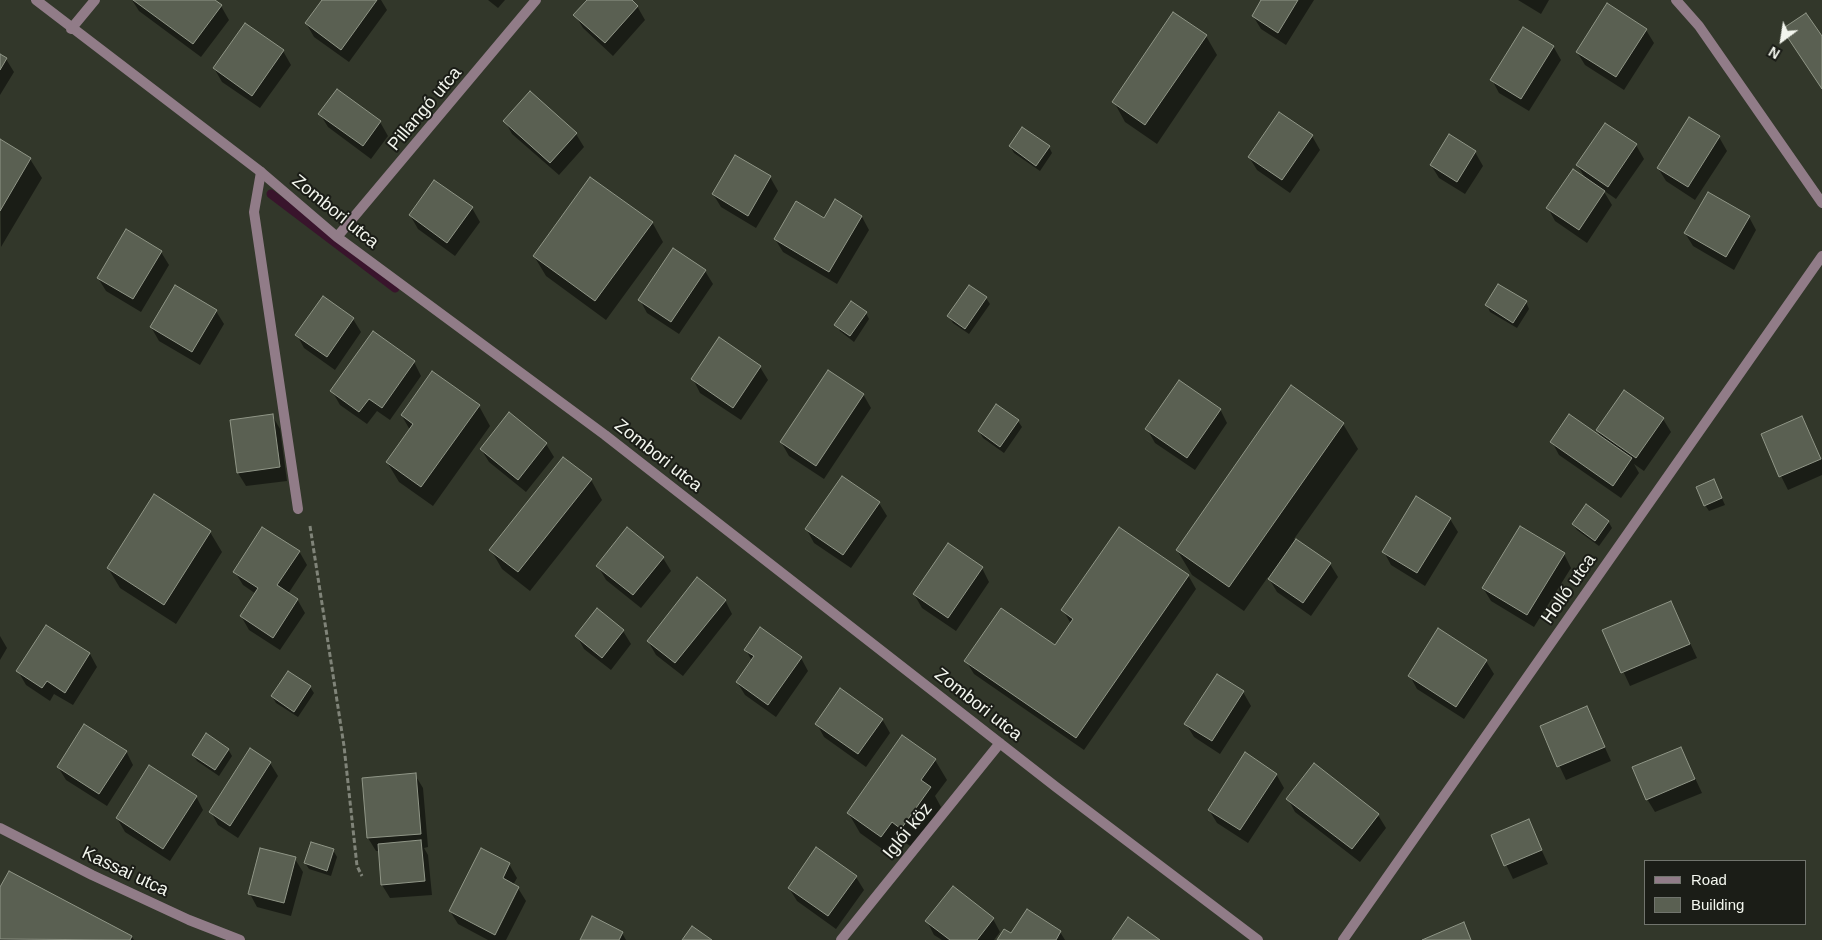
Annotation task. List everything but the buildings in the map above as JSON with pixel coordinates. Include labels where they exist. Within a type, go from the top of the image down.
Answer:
[{"type":"street","name":"Zombori utca","points":[[36,0],[261,172],[337,237],[605,435],[1000,743],[1258,940]]},
{"type":"street","points":[[71,28],[95,0]]},
{"type":"street","name":"Pillangó utca","points":[[337,237],[536,0]]},
{"type":"street","points":[[1676,0],[1699,26],[1822,204]]},
{"type":"street","points":[[261,172],[254,212],[298,509]]},
{"type":"street","name":"Holló utca","points":[[1343,940],[1822,256]]},
{"type":"street","name":"Iglói köz","points":[[841,940],[1000,743]]},
{"type":"street","name":"Kassai utca","points":[[0,828],[92,875],[189,920],[240,940]]},
{"type":"path","points":[[298,509],[309,523],[344,746],[357,866],[362,876]]},
{"type":"waterway","points":[[271,194],[395,288]]}]
